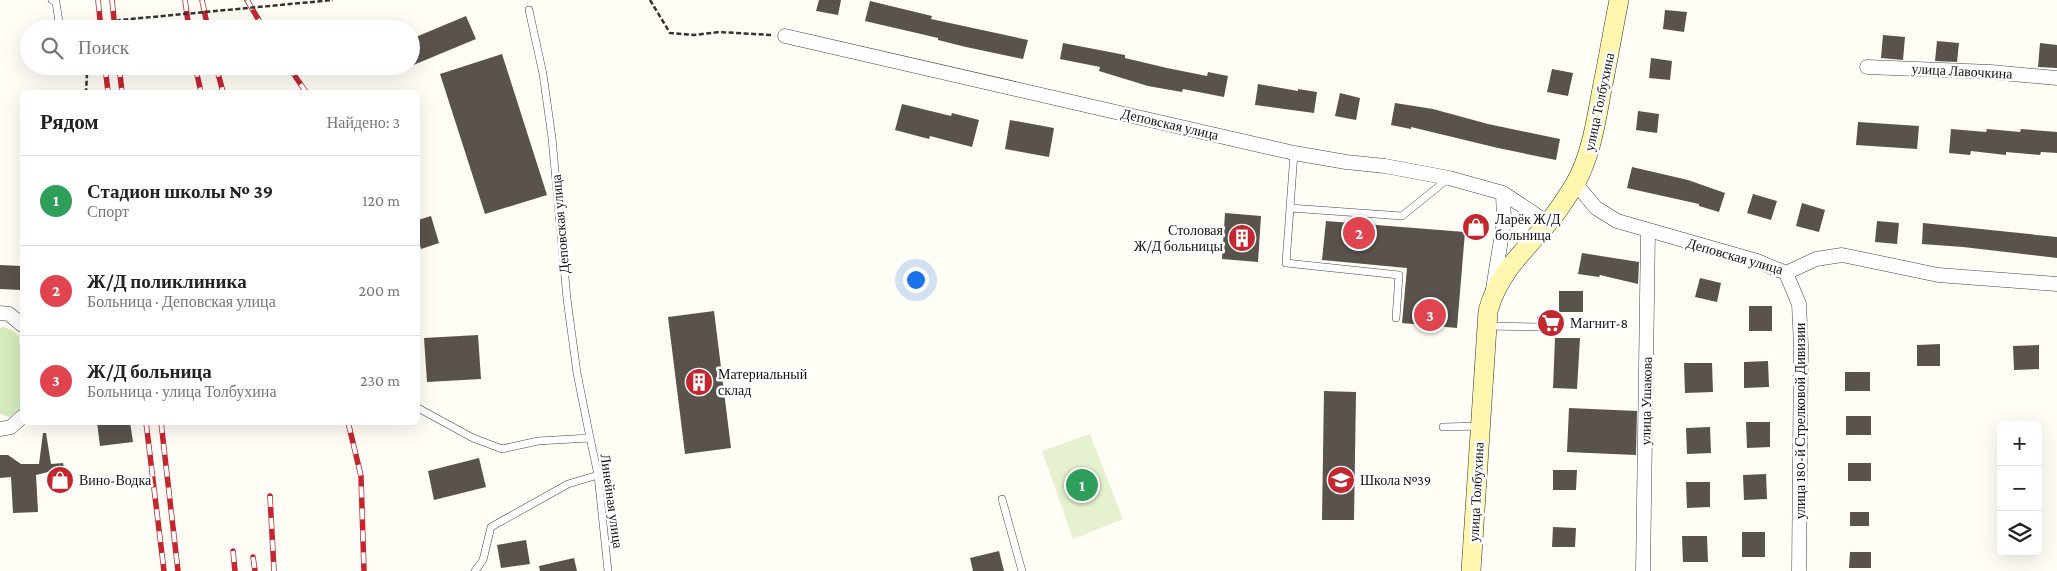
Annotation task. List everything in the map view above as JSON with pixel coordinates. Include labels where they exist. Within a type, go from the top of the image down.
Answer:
[{"type":"street","name":"улица Толбухина","points":[[1492,295],[1501,277],[1548,223],[1576,183],[1587,158],[1597,119],[1619,0]]},
{"type":"street","name":"Деповская улица","points":[[785,36],[1294,153],[1346,162],[1385,166],[1449,178],[1502,193],[1548,223]]},
{"type":"street","name":"улица Лавочкина","points":[[1867,67],[1991,72],[2057,78]]},
{"type":"street","name":"Деповская улица","points":[[1576,183],[1596,208],[1617,221],[1757,261],[1786,273],[1816,259],[1842,255],[1938,275],[2057,284]]},
{"type":"street","name":"улица Толбухина","points":[[1472,571],[1486,326],[1504,221],[1502,193]]},
{"type":"street","name":"улица Ушакова","points":[[1643,571],[1648,231]]},
{"type":"street","name":"улица 180-й Стрелковой Дивизии","points":[[1786,273],[1799,304],[1801,346],[1799,571]]},
{"type":"street","points":[[0,313],[9,314],[20,323]]},
{"type":"street","points":[[0,429],[11,427],[20,419]]},
{"type":"lane","points":[[52,0],[56,2],[59,20]]},
{"type":"lane","name":"Деповская улица","points":[[529,10],[543,74],[552,138],[567,299],[577,373],[590,438]]},
{"type":"lane","points":[[1294,153],[1286,262],[1398,275],[1396,318]]},
{"type":"lane","points":[[1290,208],[1402,216],[1449,178]]},
{"type":"lane","points":[[1486,326],[1541,327],[1541,319]]},
{"type":"lane","name":"Линейная улица","points":[[420,409],[473,438],[502,449],[538,441],[590,438],[598,475],[608,571]]},
{"type":"lane","points":[[1443,427],[1480,426]]},
{"type":"lane","points":[[475,571],[483,560],[491,526],[568,484],[598,475]]},
{"type":"lane","points":[[1002,499],[1022,571]]},
{"type":"path","points":[[120,20],[333,0]]},
{"type":"path","points":[[650,0],[670,33],[694,35],[719,32],[785,36]]},
{"type":"path","points":[[86,90],[88,75]]},
{"type":"green space","points":[[0,328],[12,330],[19,336],[20,412],[10,417],[0,414]]},
{"type":"green space","points":[[1090,434],[1123,519],[1073,539],[1042,451]]},
{"type":"building","points":[[819,0],[841,0],[838,15],[816,11]]},
{"type":"building","points":[[870,1],[932,16],[931,19],[1028,40],[1023,59],[966,47],[938,40],[938,38],[865,21]]},
{"type":"building","points":[[1665,10],[1687,12],[1684,32],[1663,29]]},
{"type":"building","points":[[466,16],[476,39],[420,62],[420,35]]},
{"type":"building","points":[[1883,35],[1905,37],[1903,60],[1881,58]]},
{"type":"building","points":[[1937,41],[1959,43],[1957,62],[1935,61]]},
{"type":"building","points":[[1063,43],[1125,55],[1125,58],[1207,76],[1208,72],[1228,76],[1224,97],[1183,89],[1182,92],[1148,86],[1099,71],[1100,67],[1060,59]]},
{"type":"building","points":[[2040,43],[2057,45],[2057,68],[2038,67]]},
{"type":"building","points":[[502,54],[547,195],[485,214],[440,74]]},
{"type":"building","points":[[1651,58],[1672,61],[1670,80],[1649,78]]},
{"type":"building","points":[[1552,69],[1573,73],[1568,96],[1547,92]]},
{"type":"building","points":[[1258,84],[1298,91],[1298,89],[1317,92],[1314,113],[1255,105]]},
{"type":"building","points":[[1340,93],[1360,98],[1356,120],[1335,116]]},
{"type":"building","points":[[1395,103],[1433,109],[1488,124],[1560,139],[1556,160],[1411,127],[1411,129],[1391,125]]},
{"type":"building","points":[[902,104],[951,116],[952,113],[979,120],[972,147],[930,136],[929,139],[895,130]]},
{"type":"building","points":[[1638,111],[1659,114],[1657,133],[1636,130]]},
{"type":"building","points":[[1010,120],[1054,128],[1049,157],[1005,149]]},
{"type":"building","points":[[1858,122],[1919,126],[1917,149],[1856,145]]},
{"type":"building","points":[[1951,129],[1986,132],[1987,129],[2020,132],[2021,129],[2057,132],[2057,153],[2041,152],[2040,155],[2006,152],[2006,155],[1971,151],[1970,155],[1949,153]]},
{"type":"building","points":[[1632,167],[1688,180],[1725,193],[1719,212],[1699,206],[1699,204],[1627,188]]},
{"type":"building","points":[[1753,194],[1777,201],[1771,220],[1747,213]]},
{"type":"building","points":[[1802,203],[1825,210],[1819,232],[1796,226]]},
{"type":"building","name":"Столовая Ж/Д больницы","points":[[1225,213],[1261,216],[1258,262],[1222,259]]},
{"type":"building","points":[[431,216],[439,243],[421,249],[420,219]]},
{"type":"building","points":[[1326,221],[1465,232],[1457,328],[1402,323],[1407,268],[1322,260]]},
{"type":"building","points":[[1877,221],[1899,223],[1897,244],[1875,242]]},
{"type":"building","points":[[1923,223],[2057,237],[2057,258],[1922,244]]},
{"type":"building","points":[[1582,253],[1639,262],[1638,284],[1600,275],[1599,277],[1578,274]]},
{"type":"building","points":[[0,265],[20,266],[20,290],[0,289]]},
{"type":"building","points":[[1700,278],[1721,283],[1717,302],[1695,297]]},
{"type":"building","points":[[1559,291],[1583,291],[1583,312],[1559,312]]},
{"type":"building","points":[[1749,306],[1772,306],[1772,331],[1749,331]]},
{"type":"building","name":"Материальный склад","points":[[714,311],[731,448],[685,454],[668,317]]},
{"type":"building","points":[[478,335],[481,379],[427,382],[424,338]]},
{"type":"building","points":[[1555,338],[1580,338],[1577,389],[1553,388]]},
{"type":"building","points":[[1940,344],[1940,366],[1917,366],[1917,345]]},
{"type":"building","points":[[2039,345],[2039,369],[2014,370],[2013,346]]},
{"type":"building","points":[[1768,361],[1769,387],[1744,388],[1744,362]]},
{"type":"building","points":[[1684,363],[1712,363],[1713,392],[1685,393]]},
{"type":"building","points":[[1845,372],[1870,372],[1870,391],[1845,391]]},
{"type":"building","points":[[1324,391],[1356,392],[1354,520],[1322,520]]},
{"type":"building","points":[[1569,408],[1637,411],[1636,455],[1567,452]]},
{"type":"building","points":[[1846,416],[1871,416],[1871,435],[1846,435]]},
{"type":"building","points":[[1746,422],[1770,422],[1770,447],[1747,448]]},
{"type":"building","points":[[97,425],[130,425],[133,442],[100,446]]},
{"type":"building","points":[[1710,427],[1711,453],[1687,454],[1686,428]]},
{"type":"building","points":[[43,433],[46,433],[51,464],[63,463],[64,468],[36,475],[38,512],[13,513],[11,477],[0,478],[0,455],[8,455],[21,464],[39,464]]},
{"type":"building","points":[[479,458],[486,487],[434,500],[428,471]]},
{"type":"building","points":[[1848,463],[1871,463],[1871,481],[1848,481]]},
{"type":"building","points":[[1553,470],[1577,470],[1576,490],[1553,490]]},
{"type":"building","points":[[1766,474],[1767,499],[1744,500],[1743,475]]},
{"type":"building","points":[[1686,482],[1710,482],[1710,507],[1687,508]]},
{"type":"building","points":[[1850,512],[1869,512],[1869,526],[1850,526]]},
{"type":"building","points":[[1553,527],[1576,528],[1575,547],[1552,547]]},
{"type":"building","points":[[1742,532],[1765,532],[1765,557],[1742,557]]},
{"type":"building","points":[[1682,536],[1707,536],[1708,562],[1683,562]]},
{"type":"building","points":[[526,540],[530,564],[501,568],[497,545]]},
{"type":"building","points":[[999,551],[1004,571],[973,571],[970,558]]},
{"type":"building","points":[[1850,552],[1871,552],[1871,568],[1849,568]]},
{"type":"building","points":[[574,558],[577,571],[540,571],[539,566]]},
{"type":"railway","points":[[98,0],[100,20]]},
{"type":"railway","points":[[112,0],[114,20]]},
{"type":"railway","points":[[185,0],[188,20]]},
{"type":"railway","points":[[202,0],[206,20]]},
{"type":"railway","points":[[247,0],[259,20]]},
{"type":"railway","points":[[106,75],[108,90]]},
{"type":"railway","points":[[120,75],[122,90]]},
{"type":"railway","points":[[197,75],[201,90]]},
{"type":"railway","points":[[218,75],[222,90]]},
{"type":"railway","points":[[294,75],[305,90]]},
{"type":"railway","points":[[146,425],[164,571]]},
{"type":"railway","points":[[161,425],[178,571]]},
{"type":"railway","points":[[349,425],[361,476],[364,571]]},
{"type":"railway","points":[[270,496],[274,571]]},
{"type":"railway","points":[[233,551],[235,571]]},
{"type":"railway","points":[[253,557],[255,571]]},
{"type":"place","name":"Ларёк Ж/Д больница","points":[[1476,227]]},
{"type":"place","name":"Ж/Д поликлиника","points":[[1359,233]]},
{"type":"place","name":"Столовая Ж/Д больницы","points":[[1242,238]]},
{"type":"place","name":"Ж/Д больница","points":[[1430,315]]},
{"type":"place","name":"Магнит-8","points":[[1551,323]]},
{"type":"place","name":"Материальный склад","points":[[699,382]]},
{"type":"place","name":"Вино-Водка","points":[[60,480]]},
{"type":"place","name":"Школа №39","points":[[1341,480]]},
{"type":"place","name":"Стадион школы № 39","points":[[1082,485]]}]
